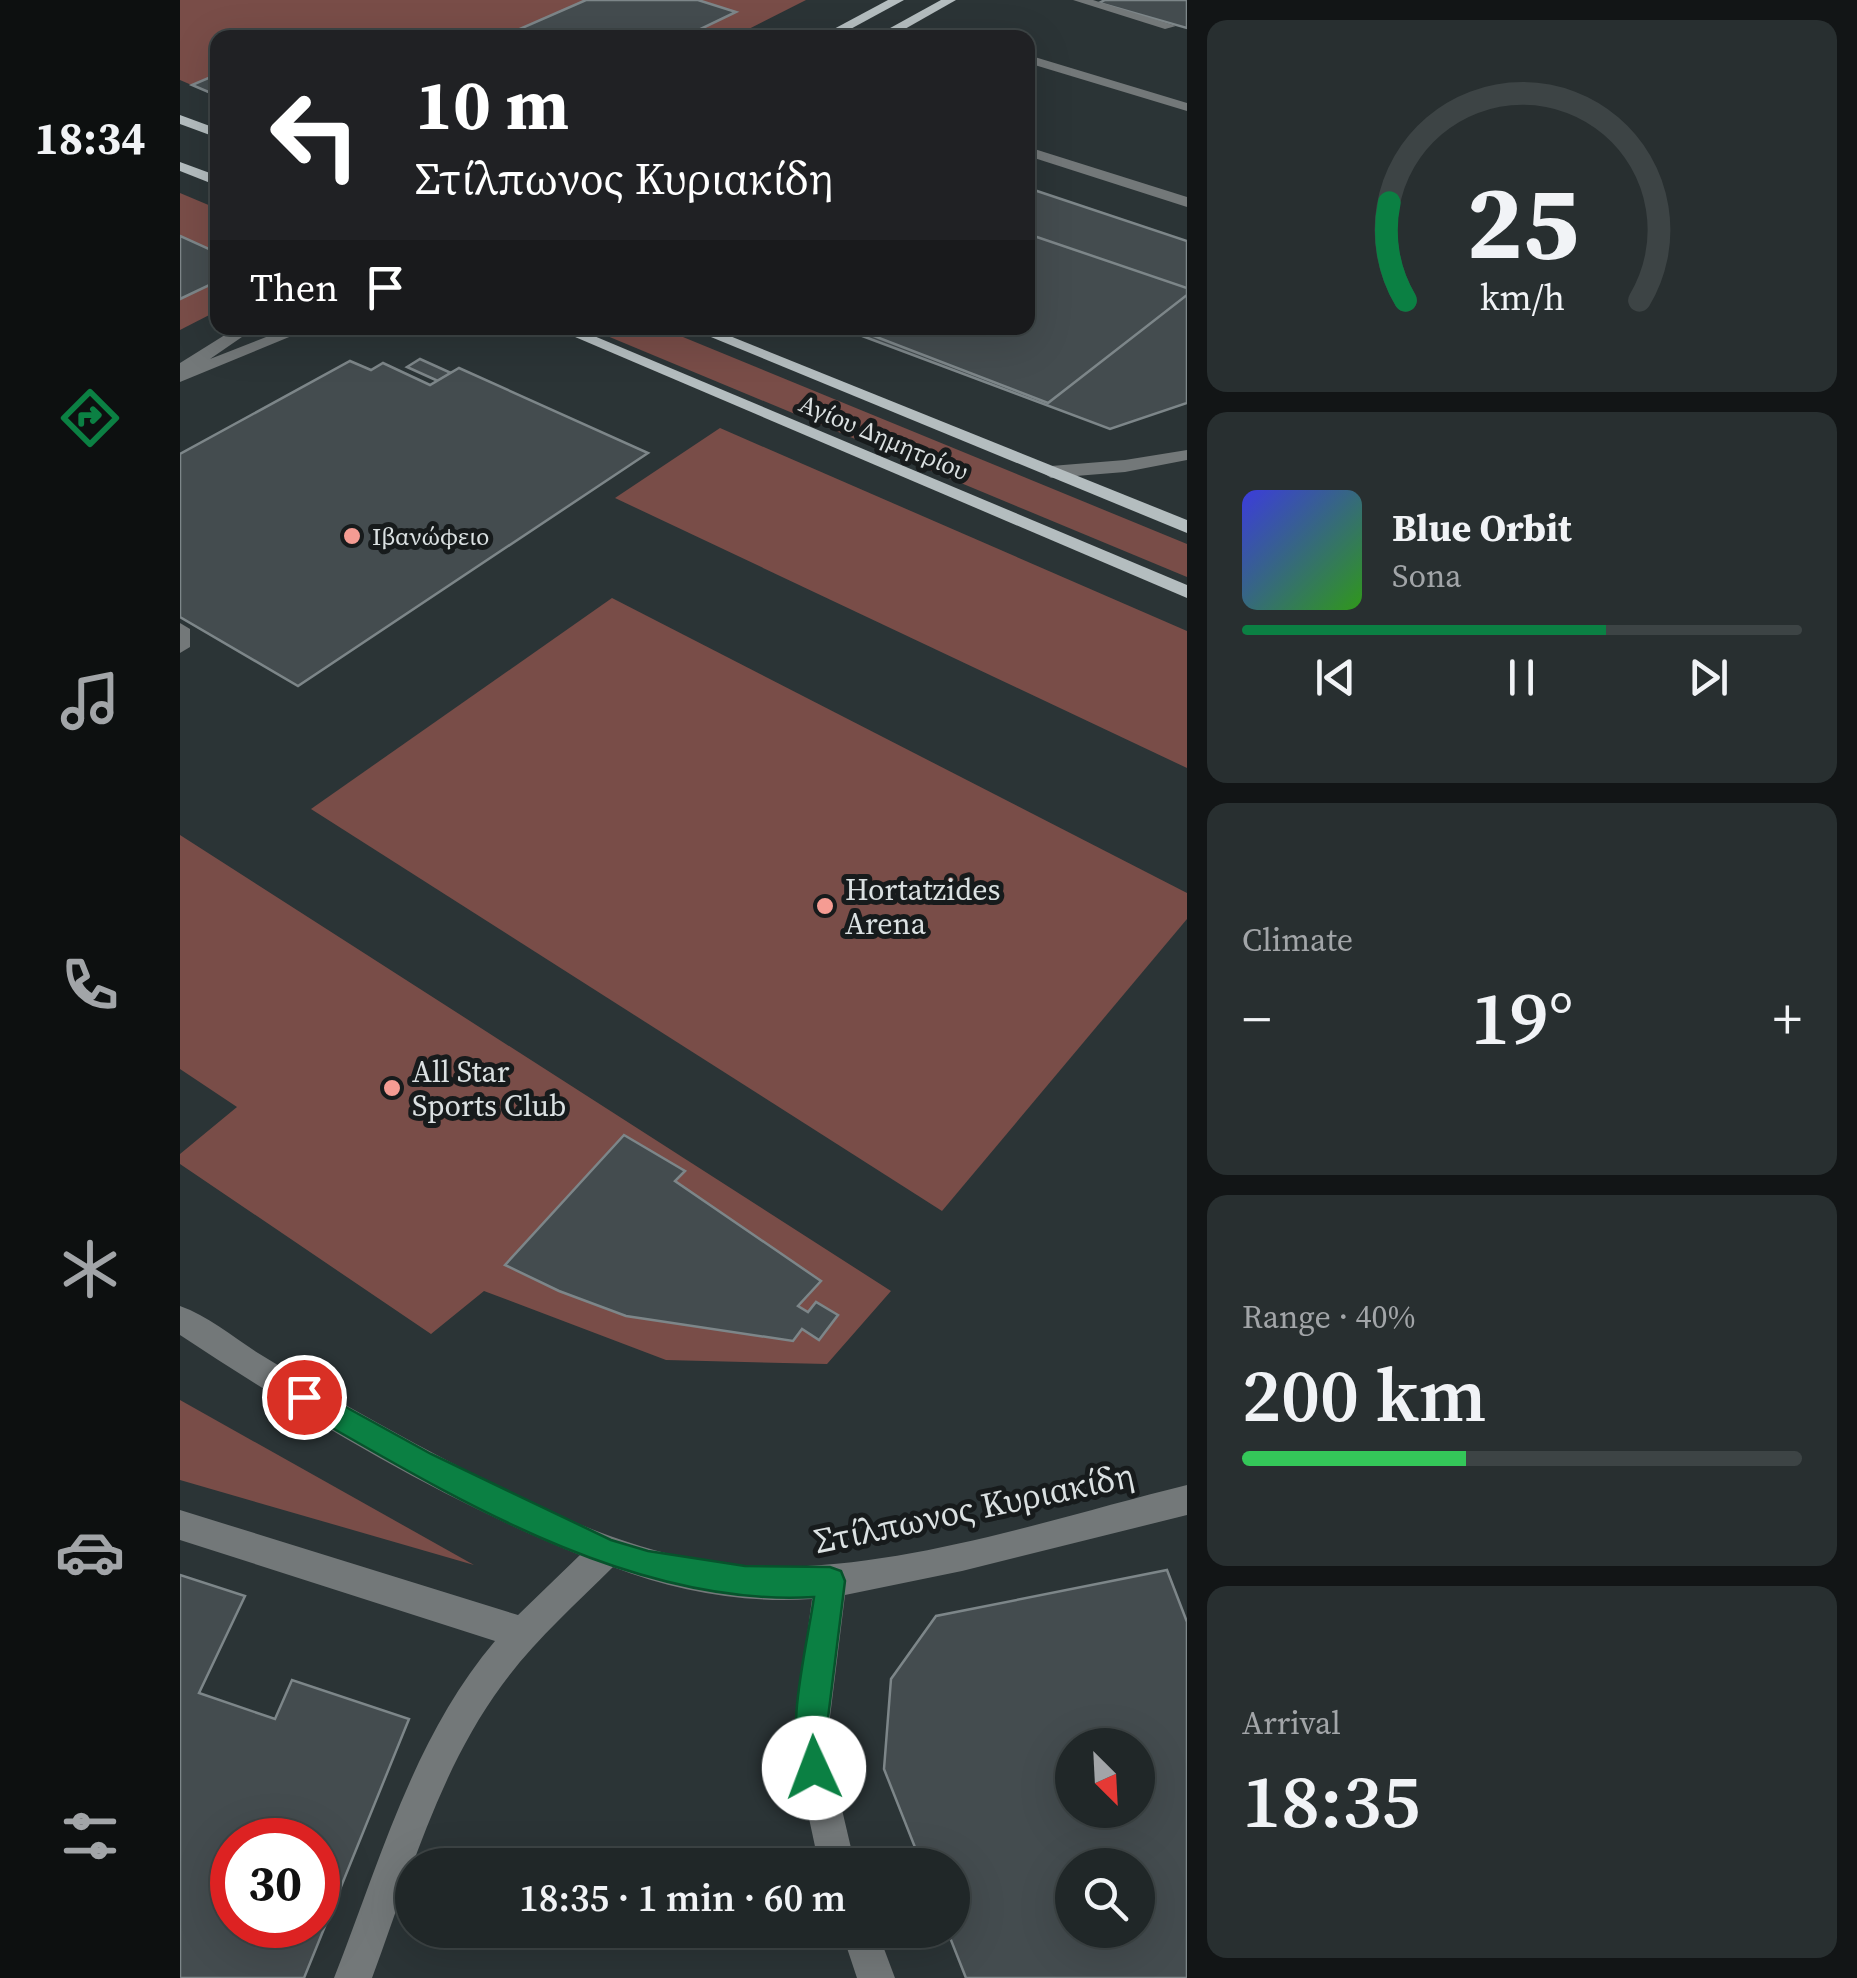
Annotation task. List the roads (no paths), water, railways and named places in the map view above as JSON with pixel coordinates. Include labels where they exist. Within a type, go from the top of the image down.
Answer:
[{"type":"main road","points":[[839,30],[898,0]]},
{"type":"main road","points":[[893,30],[950,0]]},
{"type":"main road","points":[[180,119],[210,131]]},
{"type":"main road","points":[[180,166],[210,179]]},
{"type":"main road","name":"Αγίου Δημητρίου","points":[[579,335],[1187,592]]},
{"type":"main road","name":"Αγίου Δημητρίου","points":[[713,335],[1187,527]]},
{"type":"street","points":[[1079,0],[1170,26]]},
{"type":"street","points":[[1035,62],[1187,107]]},
{"type":"street","points":[[1035,153],[1187,202]]},
{"type":"street","points":[[180,374],[237,335]]},
{"type":"street","points":[[180,374],[284,335]]},
{"type":"street","points":[[1051,472],[1125,466],[1187,455]]},
{"type":"street","points":[[180,629],[180,647]]},
{"type":"street","name":"Στίλπωνος Κυριακίδη","points":[[180,1318],[270,1377],[421,1463],[606,1552],[648,1566],[788,1584],[830,1581],[959,1556],[1187,1500]]},
{"type":"street","points":[[180,1526],[523,1633]]},
{"type":"street","points":[[353,1978],[442,1757],[478,1690],[523,1633],[606,1552]]},
{"type":"street","points":[[830,1581],[812,1718],[814,1768],[832,1848]]},
{"type":"street","points":[[865,1948],[876,1978]]},
{"type":"place","name":"Ιβανώφειο","points":[[352,536]]},
{"type":"place","name":"Hortatzides Arena","points":[[825,906]]},
{"type":"place","name":"All Star Sports Club","points":[[392,1088]]}]
